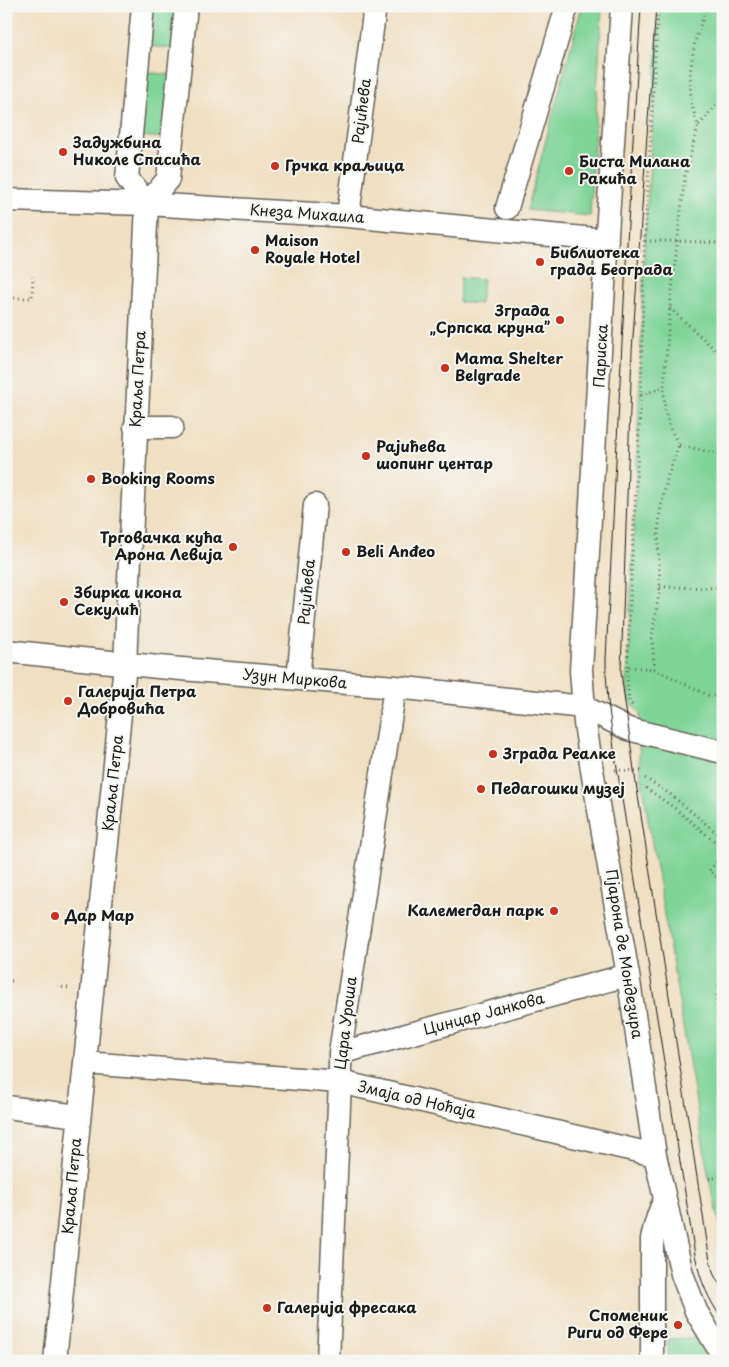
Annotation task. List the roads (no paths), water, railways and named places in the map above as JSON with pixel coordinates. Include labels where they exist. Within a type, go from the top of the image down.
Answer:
[{"type":"street","points":[[143,6],[127,178],[147,204],[168,180],[186,6]]},
{"type":"street","name":"Рајићева","points":[[348,216],[375,6]]},
{"type":"street","points":[[507,208],[567,6]]},
{"type":"street","name":"Париска","points":[[584,706],[581,670],[622,6]]},
{"type":"street","name":"Кнеза Михаила","points":[[6,200],[147,204],[348,216],[607,240]]},
{"type":"street","name":"Краља Петра","points":[[56,1361],[125,664],[147,204]]},
{"type":"street","points":[[135,428],[172,427]]},
{"type":"street","name":"Рајићева","points":[[298,679],[315,505]]},
{"type":"street","name":"Узун Миркова","points":[[6,651],[125,664],[395,687],[584,706]]},
{"type":"street","name":"Цара Уроша","points":[[328,1361],[340,1053],[395,687]]},
{"type":"street","points":[[584,706],[628,729],[723,752]]},
{"type":"street","name":"Пјарона де Мондезира","points":[[584,706],[592,770],[628,976],[655,1155],[682,1274],[696,1311],[723,1356]]},
{"type":"street","name":"Цинцар Јанкова","points":[[340,1053],[628,976]]},
{"type":"street","name":"Змаја од Ноћаја","points":[[85,1062],[340,1082],[655,1155]]},
{"type":"street","points":[[6,1107],[79,1116]]},
{"type":"street","points":[[652,1361],[652,1240],[657,1217],[665,1200]]},
{"type":"tram line","points":[[641,6],[628,224],[606,672],[614,749],[695,1255],[705,1289],[723,1321]]},
{"type":"tram line","points":[[656,6],[632,351],[621,672],[634,770],[710,1261],[714,1275],[723,1290]]},
{"type":"place","name":"Задужбина Николе Спасића","points":[[63,152]]},
{"type":"place","name":"Грчка краљица","points":[[275,166]]},
{"type":"place","name":"Биста Милана Ракића","points":[[569,171]]},
{"type":"place","name":"Maison Royale Hotel","points":[[255,250]]},
{"type":"place","name":"Библиотека града Београда","points":[[540,262]]},
{"type":"place","name":"Зграда „Српска круна”","points":[[560,320]]},
{"type":"place","name":"Mama Shelter Belgrade","points":[[445,368]]},
{"type":"place","name":"Рајићева шопинг центар","points":[[366,456]]},
{"type":"place","name":"Booking Rooms","points":[[91,479]]},
{"type":"place","name":"Трговачка кућа Арона Левија","points":[[233,547]]},
{"type":"place","name":"Beli Anđeo","points":[[346,552]]},
{"type":"place","name":"Збирка икона Секулић","points":[[64,602]]},
{"type":"place","name":"Галерија Петра Добровића","points":[[68,701]]},
{"type":"place","name":"Зграда Реалке","points":[[493,754]]},
{"type":"place","name":"Педагошки музеј","points":[[481,789]]},
{"type":"place","name":"Калемегдан парк","points":[[554,911]]},
{"type":"place","name":"Дар Мар","points":[[55,916]]},
{"type":"place","name":"Галерија фресака","points":[[267,1308]]},
{"type":"place","name":"Споменик Риги од Фере","points":[[678,1325]]}]
